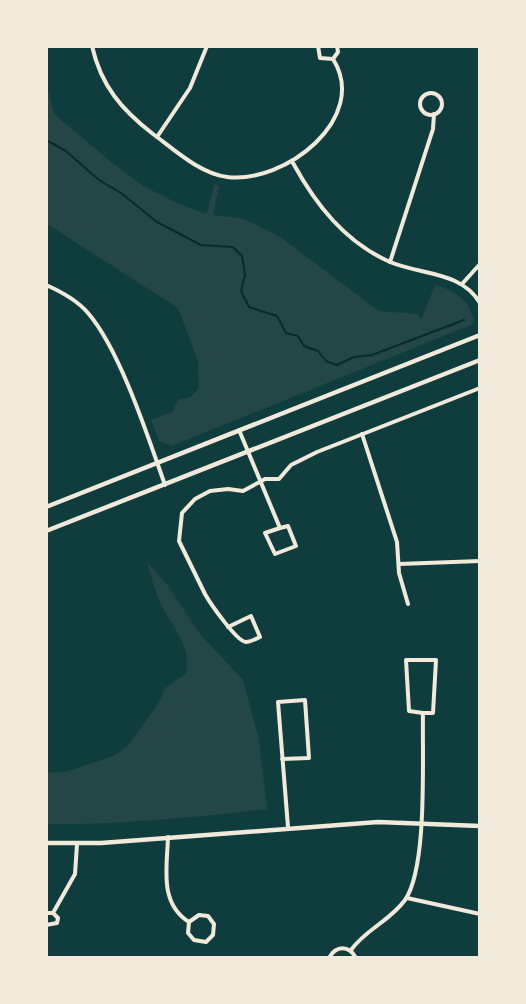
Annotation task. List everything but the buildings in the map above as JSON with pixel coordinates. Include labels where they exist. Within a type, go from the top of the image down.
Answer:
[{"type":"street","points":[[92,46],[99,71],[114,97],[136,121],[203,169],[226,177],[260,175],[292,163],[317,142],[334,116],[339,102],[342,78],[333,59]]},
{"type":"street","points":[[157,137],[190,88],[207,46]]},
{"type":"street","points":[[318,46],[320,58],[333,59]]},
{"type":"street","points":[[333,59],[338,52],[337,46]]},
{"type":"street","points":[[390,262],[433,129],[434,114],[442,106],[441,98],[434,93],[426,94],[420,105],[425,113],[434,114]]},
{"type":"street","points":[[292,163],[312,197],[337,226],[363,247],[390,262],[462,284],[480,303]]},
{"type":"street","points":[[462,284],[480,264]]},
{"type":"street","points":[[46,285],[73,299],[87,312],[104,336],[165,485]]},
{"type":"street","points":[[46,507],[480,335]]},
{"type":"street","points":[[46,531],[480,360]]},
{"type":"street","points":[[228,627],[251,616],[260,637],[243,642],[228,627],[209,601],[181,549],[179,522],[188,505],[202,495],[219,489],[247,490],[260,481],[279,480],[291,465],[480,387]]},
{"type":"street","points":[[240,430],[280,528]]},
{"type":"street","points":[[362,434],[398,542],[400,582],[408,604]]},
{"type":"street","points":[[288,526],[296,546],[275,554],[265,533],[280,528],[288,526]]},
{"type":"street","points":[[399,564],[480,561]]},
{"type":"street","points":[[406,660],[436,660],[432,713],[423,712],[409,711],[406,660]]},
{"type":"street","points":[[282,759],[309,758],[306,700],[278,702],[282,759],[288,827]]},
{"type":"street","points":[[351,950],[365,934],[388,919],[407,898],[418,867],[423,712]]},
{"type":"street","points":[[46,843],[77,844],[288,827],[421,822],[480,826]]},
{"type":"street","points":[[168,837],[167,892],[179,916],[189,922]]},
{"type":"street","points":[[53,913],[75,874],[77,844]]},
{"type":"street","points":[[407,898],[480,914]]},
{"type":"street","points":[[46,913],[53,913],[58,918],[57,922],[46,925]]},
{"type":"street","points":[[199,915],[208,916],[214,924],[213,935],[206,942],[194,940],[188,933],[189,922],[199,915]]},
{"type":"street","points":[[329,957],[339,948],[351,950],[356,957]]},
{"type":"shaded area","points":[[47,86],[54,114],[143,186],[179,204],[207,214],[214,184],[219,186],[213,215],[244,219],[279,236],[379,311],[418,314],[421,320],[435,285],[460,296],[468,306],[474,320],[471,325],[171,446],[159,441],[151,420],[172,412],[178,400],[191,397],[199,388],[198,361],[178,308],[47,224]]},
{"type":"shaded area","points":[[147,562],[168,586],[200,634],[243,680],[259,740],[267,809],[130,822],[47,824],[47,773],[68,771],[113,756],[128,746],[160,701],[165,688],[186,674],[184,646],[160,602]]},
{"type":"waterway","points":[[46,140],[66,151],[99,180],[121,193],[157,222],[201,245],[233,247],[242,256],[245,275],[241,291],[249,307],[277,316],[286,333],[298,336],[304,346],[318,351],[326,361],[337,365],[354,357],[372,355],[464,320]]}]
